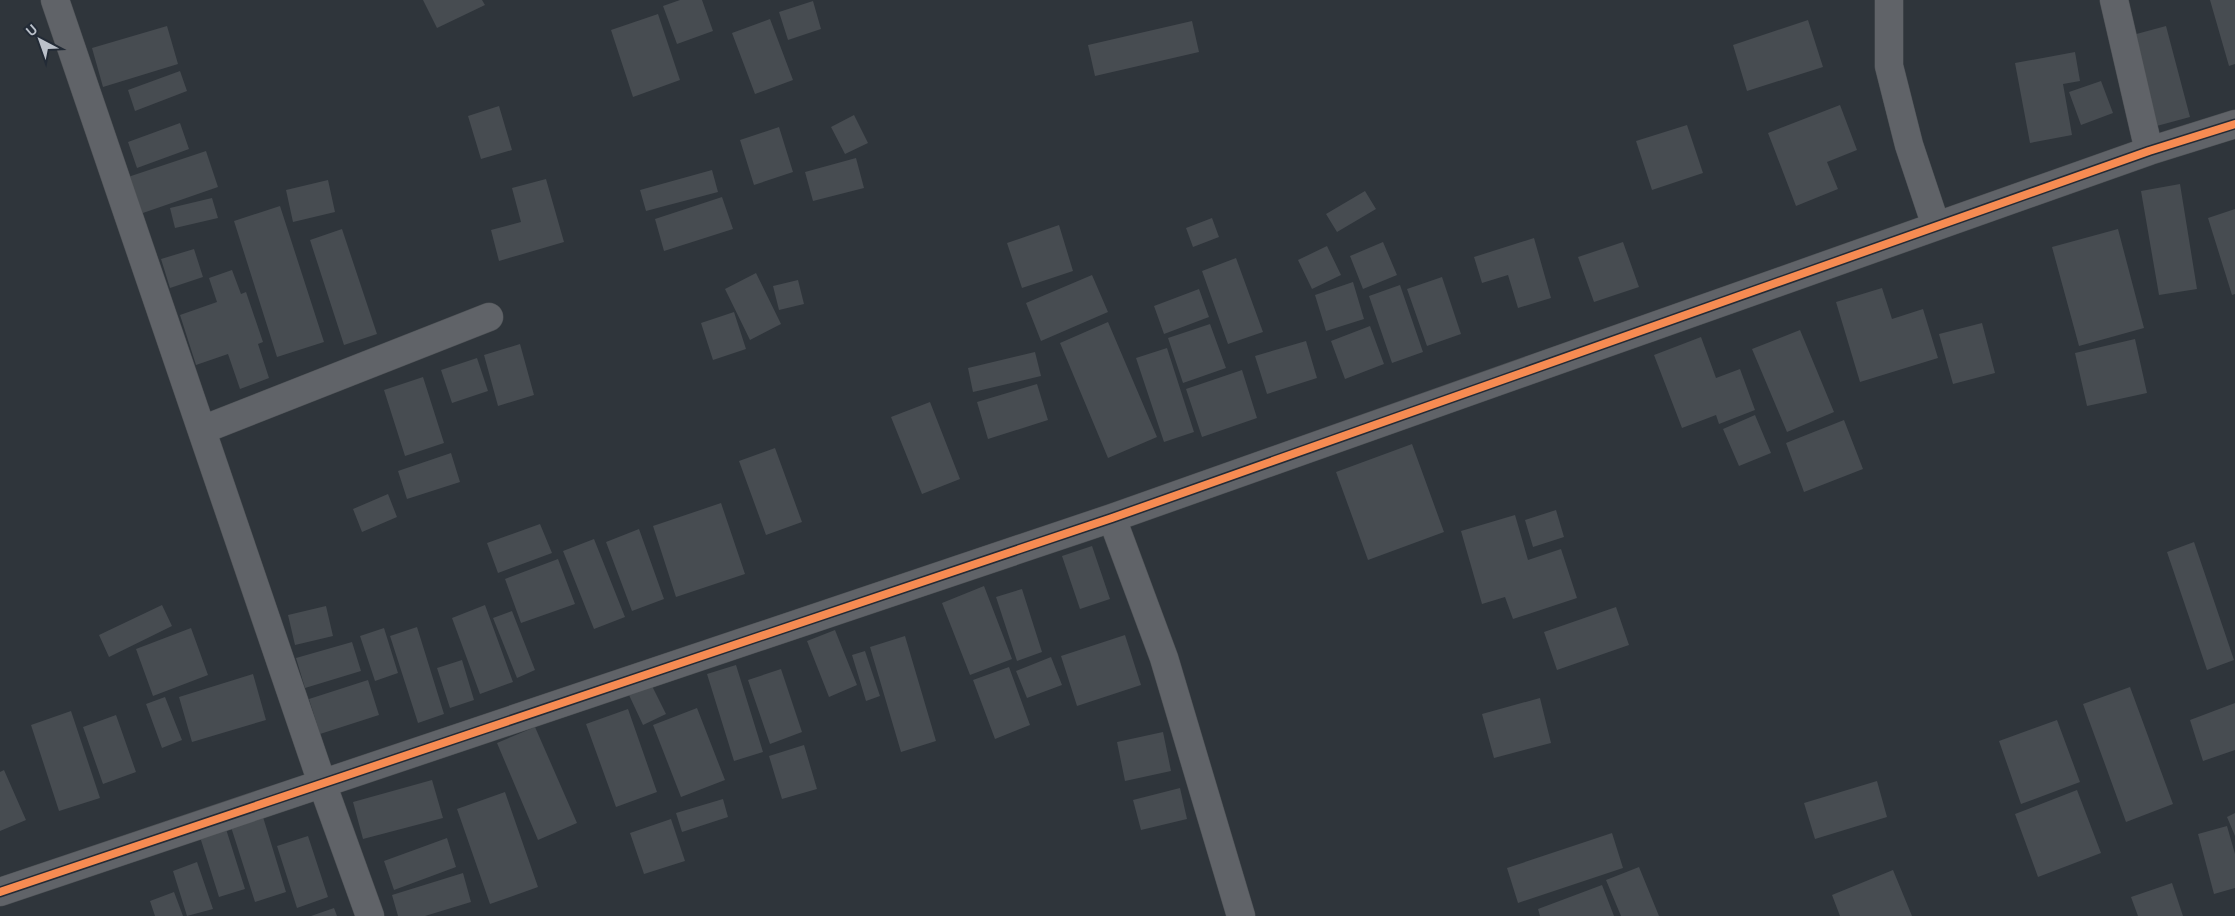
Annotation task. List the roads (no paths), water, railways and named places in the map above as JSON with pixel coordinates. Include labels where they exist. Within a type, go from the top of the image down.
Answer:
[{"type":"street","points":[[55,0],[322,783],[370,916]]},
{"type":"street","points":[[1889,0],[1889,66],[1909,144],[1936,226]]},
{"type":"street","points":[[2114,0],[2148,152]]},
{"type":"street","points":[[0,892],[1112,518],[1936,226],[2148,152],[2235,124]]},
{"type":"street","points":[[202,430],[489,317]]},
{"type":"street","points":[[1112,518],[1164,658],[1242,916]]}]
